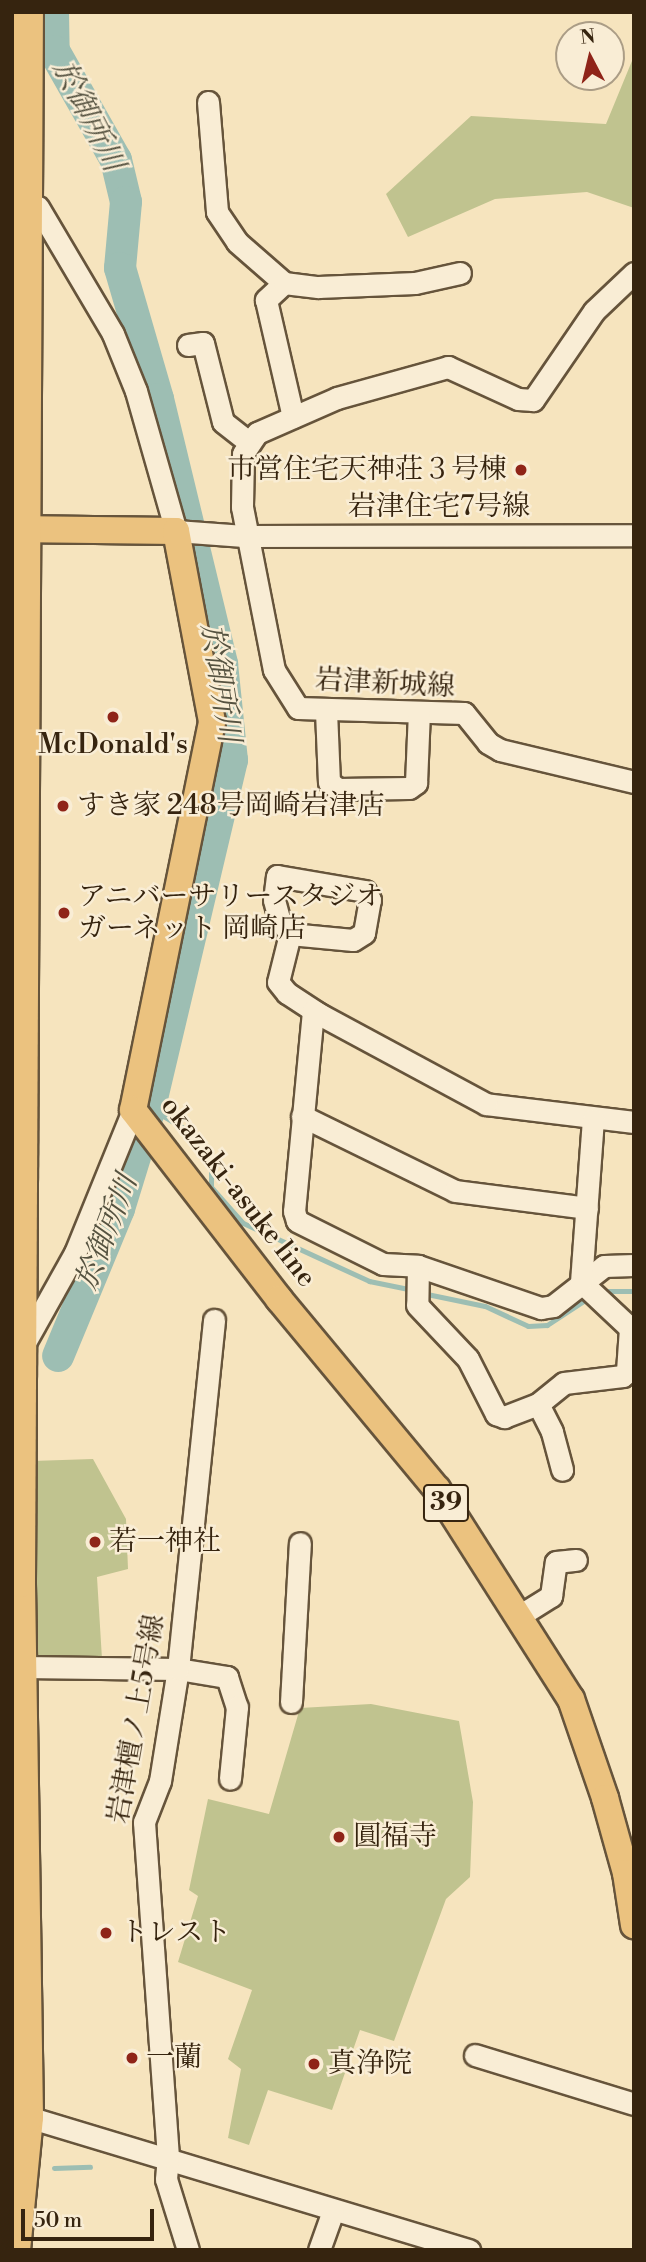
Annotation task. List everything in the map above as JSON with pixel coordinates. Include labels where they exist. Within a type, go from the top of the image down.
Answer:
[{"type":"highway","points":[[15,2250],[20,2115],[22,1667],[16,1582],[23,1346],[18,529],[28,12]]},
{"type":"main road","points":[[18,529],[176,531]]},
{"type":"main road","name":"okazaki-asuke line","points":[[176,531],[212,722],[136,1113],[279,1299],[405,1448],[476,1545],[571,1699],[622,1861],[634,1925]]},
{"type":"street","points":[[208,102],[218,212],[237,242],[284,283],[318,287],[415,283],[460,273]]},
{"type":"street","points":[[38,207],[113,334],[136,391],[176,531]]},
{"type":"street","points":[[188,345],[203,343],[223,422],[250,443],[257,433],[337,398],[448,367],[518,399],[533,400],[594,311],[634,273]]},
{"type":"street","points":[[284,283],[266,300],[293,417]]},
{"type":"street","name":"岩津新城線","points":[[250,443],[243,454],[244,536],[274,670],[283,690],[298,708],[326,711],[464,713],[488,743],[500,750],[634,782]]},
{"type":"street","name":"岩津住宅7号線","points":[[176,531],[244,536],[634,535]]},
{"type":"street","points":[[326,711],[329,782],[338,789],[409,788],[416,783],[419,712]]},
{"type":"street","points":[[277,876],[365,891],[370,900],[364,933],[353,940],[290,934],[279,919],[274,900],[277,876]]},
{"type":"street","points":[[290,934],[278,982],[287,993],[322,1016]]},
{"type":"street","points":[[634,1122],[593,1119],[469,1098],[313,1011],[294,1211],[297,1221],[383,1264],[418,1265],[546,1308],[610,1263],[634,1265]]},
{"type":"street","points":[[23,1346],[75,1253],[136,1113]]},
{"type":"street","points":[[302,1116],[455,1191],[587,1208]]},
{"type":"street","points":[[581,1282],[593,1119]]},
{"type":"street","points":[[418,1265],[417,1305],[468,1359],[496,1413],[510,1417],[538,1404],[564,1383],[623,1376],[627,1371],[630,1328],[581,1282]]},
{"type":"street","name":"岩津檀ノ上5号線","points":[[188,2250],[166,2179],[168,2157],[144,1822],[160,1781],[178,1669],[214,1320]]},
{"type":"street","points":[[538,1404],[552,1432],[562,1469]]},
{"type":"street","points":[[291,1702],[300,1543]]},
{"type":"street","points":[[519,1616],[551,1596],[556,1562],[576,1560]]},
{"type":"street","points":[[22,1667],[178,1669],[226,1677],[237,1707],[230,1779]]},
{"type":"street","points":[[475,2055],[634,2104]]},
{"type":"street","points":[[20,2115],[168,2157],[333,2211],[470,2250]]},
{"type":"street","points":[[319,2250],[333,2211]]},
{"type":"green space","points":[[634,56],[634,208],[587,192],[495,199],[408,237],[386,194],[471,116],[606,124],[620,91],[625,91],[625,78]]},
{"type":"green space","points":[[93,1459],[126,1519],[128,1569],[97,1577],[102,1659],[35,1658],[32,1461]]},
{"type":"green space","points":[[371,1704],[459,1721],[473,1802],[470,1877],[446,1899],[394,2041],[360,2030],[332,2110],[268,2090],[249,2145],[228,2138],[241,2069],[228,2059],[252,1990],[178,1962],[198,1896],[189,1890],[208,1799],[269,1814],[300,1708]]},
{"type":"waterway","name":"於御所川","points":[[53,12],[54,51],[116,160],[126,202],[120,268],[158,399],[222,664],[232,760],[150,1108],[119,1209],[58,1356]]},
{"type":"waterway","points":[[150,1108],[182,1127],[211,1164],[211,1187],[243,1223],[369,1281],[413,1290]]},
{"type":"waterway","points":[[599,1291],[634,1291]]},
{"type":"waterway","points":[[422,1293],[485,1306],[528,1326],[547,1325],[591,1296]]},
{"type":"waterway","points":[[54,2168],[90,2167]]},
{"type":"place","name":"市営住宅天神荘３号棟","points":[[521,470]]},
{"type":"place","name":"McDonald's","points":[[113,717]]},
{"type":"place","name":"すき家 248号岡崎岩津店","points":[[63,806]]},
{"type":"place","name":"アニバーサリースタジオ ガーネット 岡崎店","points":[[64,913]]},
{"type":"place","name":"若一神社","points":[[95,1542]]},
{"type":"place","name":"圓福寺","points":[[339,1837]]},
{"type":"place","name":"トレスト","points":[[106,1933]]},
{"type":"place","name":"一蘭","points":[[132,2058]]},
{"type":"place","name":"真浄院","points":[[314,2064]]}]
